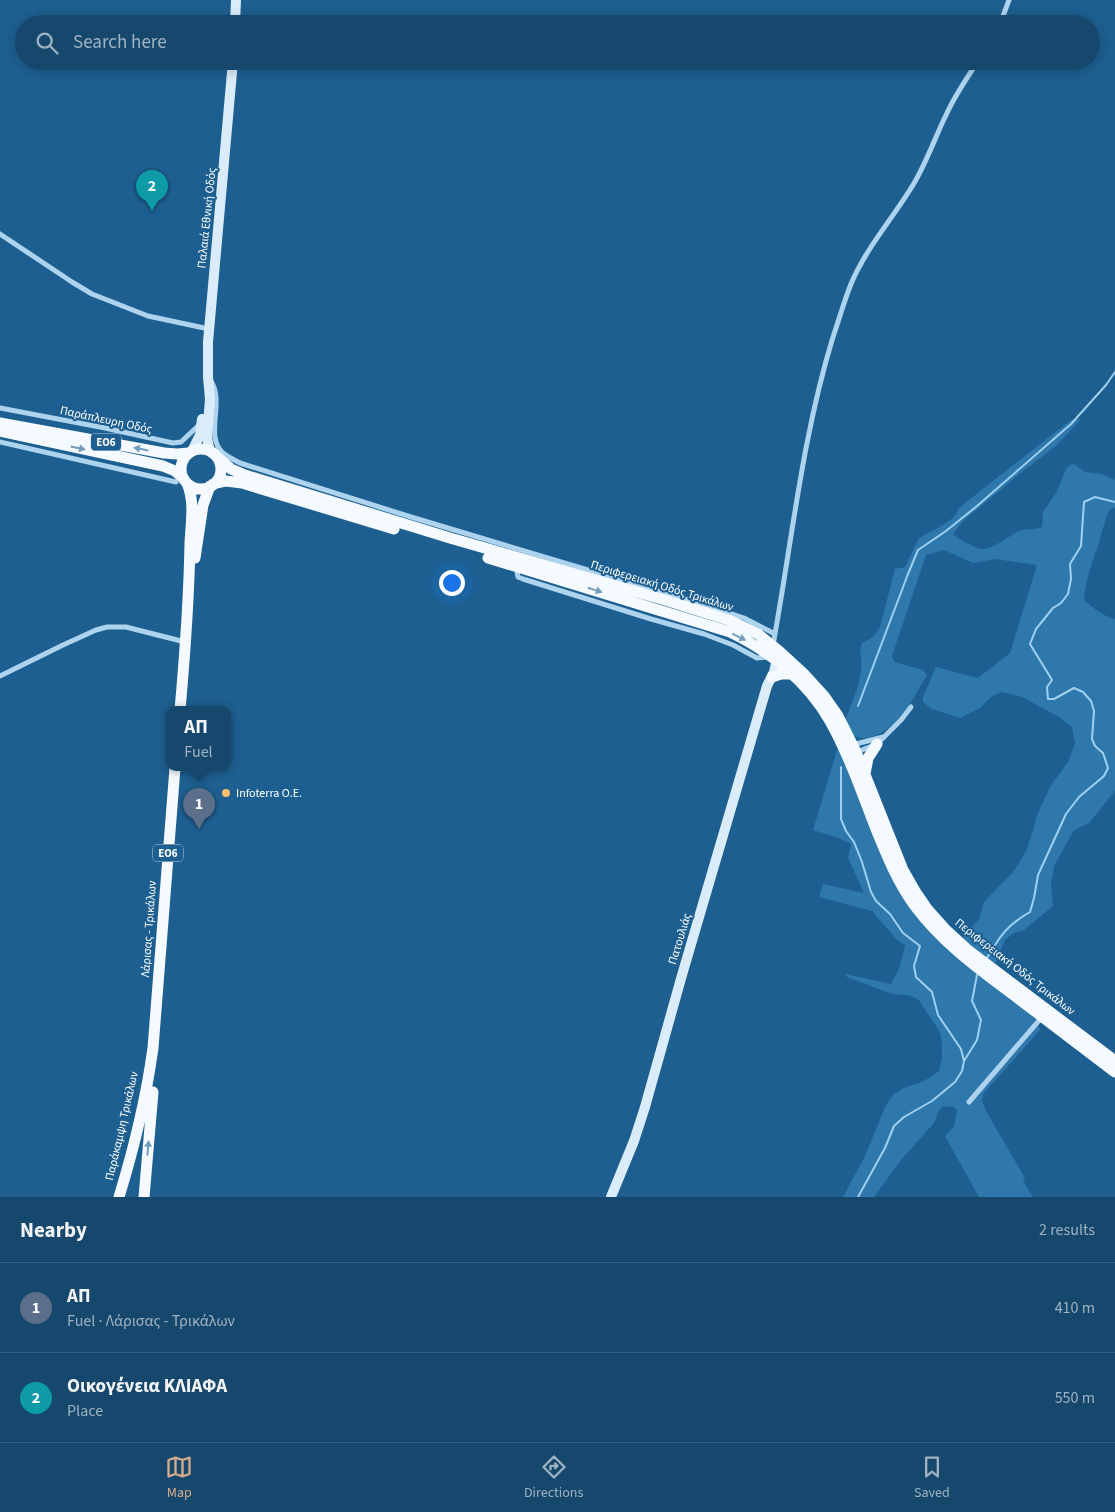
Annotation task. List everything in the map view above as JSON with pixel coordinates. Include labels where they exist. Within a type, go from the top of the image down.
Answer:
[{"type":"main road","name":"ΕΟ6","points":[[0,423],[164,453],[177,454],[203,449],[214,454]]},
{"type":"main road","name":"ΕΟ6","points":[[0,431],[163,466],[175,471],[182,481],[198,488],[212,485]]},
{"type":"main road","points":[[180,706],[189,589],[192,503],[192,496],[182,481],[181,468],[185,457],[191,452]]},
{"type":"main road","name":"Περιφερειακή Οδός Τρικάλων","points":[[214,454],[232,469],[245,475],[346,501],[502,549],[722,618],[758,634],[803,673],[824,696],[838,716],[892,868],[915,907],[940,935],[964,957],[1115,1072]]},
{"type":"main road","points":[[189,589],[199,539],[203,505],[212,485],[220,474],[220,467],[214,454]]},
{"type":"main road","name":"Περιφερειακή Οδός Τρικάλων","points":[[212,485],[226,481],[242,483],[730,632],[744,639],[775,649],[792,674],[824,712],[865,774],[903,870],[928,910],[969,951],[1115,1061]]},
{"type":"main road","points":[[769,681],[781,674],[792,674]]},
{"type":"main road","points":[[865,774],[868,758],[880,740]]},
{"type":"main road","name":"Λάρισας - Τρικάλων","points":[[151,1062],[156,1021],[175,771]]},
{"type":"main road","points":[[144,1197],[153,1087],[151,1062]]},
{"type":"main road","name":"Παράκαμψη Τρικάλων","points":[[119,1197],[138,1128],[151,1062]]},
{"type":"street","points":[[235,15],[236,0]]},
{"type":"street","points":[[1003,15],[1009,0]]},
{"type":"street","name":"Παλαιά Εθνική Οδός","points":[[191,452],[198,440],[202,423],[208,377],[209,329],[232,70]]},
{"type":"street","points":[[775,649],[795,506],[814,407],[847,295],[856,273],[913,186],[947,112],[973,70]]},
{"type":"street","points":[[0,234],[92,294],[148,316],[209,329]]},
{"type":"street","points":[[208,377],[215,387],[217,399],[214,439],[223,453],[254,468],[346,501]]},
{"type":"street","name":"Παλαιά Εθνική Οδός","points":[[208,377],[210,399],[207,437],[209,448],[214,454]]},
{"type":"street","name":"Παράπλευρη Οδός","points":[[0,408],[173,443],[181,442],[202,423]]},
{"type":"street","points":[[0,442],[182,481]]},
{"type":"street","points":[[0,676],[63,645],[107,627],[126,627],[185,642]]},
{"type":"street","name":"Πατουλιάς","points":[[611,1197],[634,1141],[645,1107],[677,991],[769,681],[766,678],[775,649]]},
{"type":"street","points":[[850,751],[880,740],[901,720],[911,707]]},
{"type":"street","points":[[850,751],[880,740]]},
{"type":"street","points":[[969,1102],[1042,1017]]},
{"type":"shaded area","points":[[1081,419],[1057,445],[964,520],[953,534],[973,546],[984,549],[995,546],[1019,531],[1042,527],[1043,512],[1056,493],[1066,469],[1070,465],[1074,464],[1085,472],[1102,474],[1115,480],[1115,508],[1109,510],[1107,515],[1089,574],[1084,600],[1102,614],[1115,619],[1115,791],[1089,823],[1074,830],[1054,866],[1051,886],[1053,906],[1024,930],[1014,933],[1005,940],[995,964],[961,939],[979,919],[984,902],[1014,871],[1026,851],[1037,815],[1051,785],[1068,762],[1075,744],[1072,727],[1059,717],[1022,697],[1002,692],[992,696],[980,708],[960,718],[932,709],[923,702],[923,697],[936,667],[978,678],[1010,653],[1037,565],[995,559],[973,563],[944,550],[926,555],[892,656],[894,662],[923,670],[927,675],[899,718],[892,725],[874,736],[862,738],[855,736],[846,719],[860,676],[860,650],[862,643],[872,637],[880,627],[895,569],[905,567],[919,538],[954,517],[960,507],[1071,420]]},
{"type":"shaded area","points":[[838,747],[883,857],[1035,1018],[1040,1030],[983,1094],[982,1101],[1025,1178],[1023,1181],[1033,1197],[979,1197],[945,1136],[954,1126],[957,1110],[953,1107],[943,1106],[938,1112],[934,1123],[901,1160],[874,1197],[843,1197],[865,1156],[886,1105],[893,1095],[904,1088],[924,1081],[939,1071],[942,1059],[942,1045],[940,1032],[918,999],[908,995],[892,994],[847,977],[845,974],[891,984],[900,965],[905,945],[897,940],[872,911],[819,897],[823,884],[864,893],[848,858],[851,844],[813,830]]},
{"type":"waterway","points":[[858,706],[918,550],[946,531],[977,506],[1071,424],[1106,385],[1115,372]]},
{"type":"waterway","points":[[987,958],[1005,932],[1015,922],[1030,912],[1038,875],[1066,814],[1079,797],[1104,776],[1108,768],[1103,753],[1095,746],[1092,739],[1094,711],[1091,701],[1083,692],[1074,688],[1054,699],[1048,699],[1047,687],[1052,680],[1030,644],[1036,629],[1053,608],[1061,603],[1068,594],[1071,579],[1070,564],[1081,546],[1084,502],[1095,497],[1115,502]]},
{"type":"waterway","points":[[841,767],[841,819],[846,831],[854,842],[871,892],[876,901],[890,914],[903,933],[920,946],[914,966],[916,977],[932,992],[938,1015],[961,1049],[964,1061],[962,1071],[955,1082],[932,1101],[904,1117],[894,1126],[885,1148],[858,1197]]},
{"type":"waterway","points":[[964,1061],[977,1040],[981,1020],[972,1001],[977,975]]},
{"type":"place","name":"Οικογένεια ΚΛΙΑΦΑ","points":[[152,211]]},
{"type":"place","name":"Infoterra Ο.Ε.","points":[[226,793]]},
{"type":"place","name":"ΑΠ","points":[[199,829]]}]
